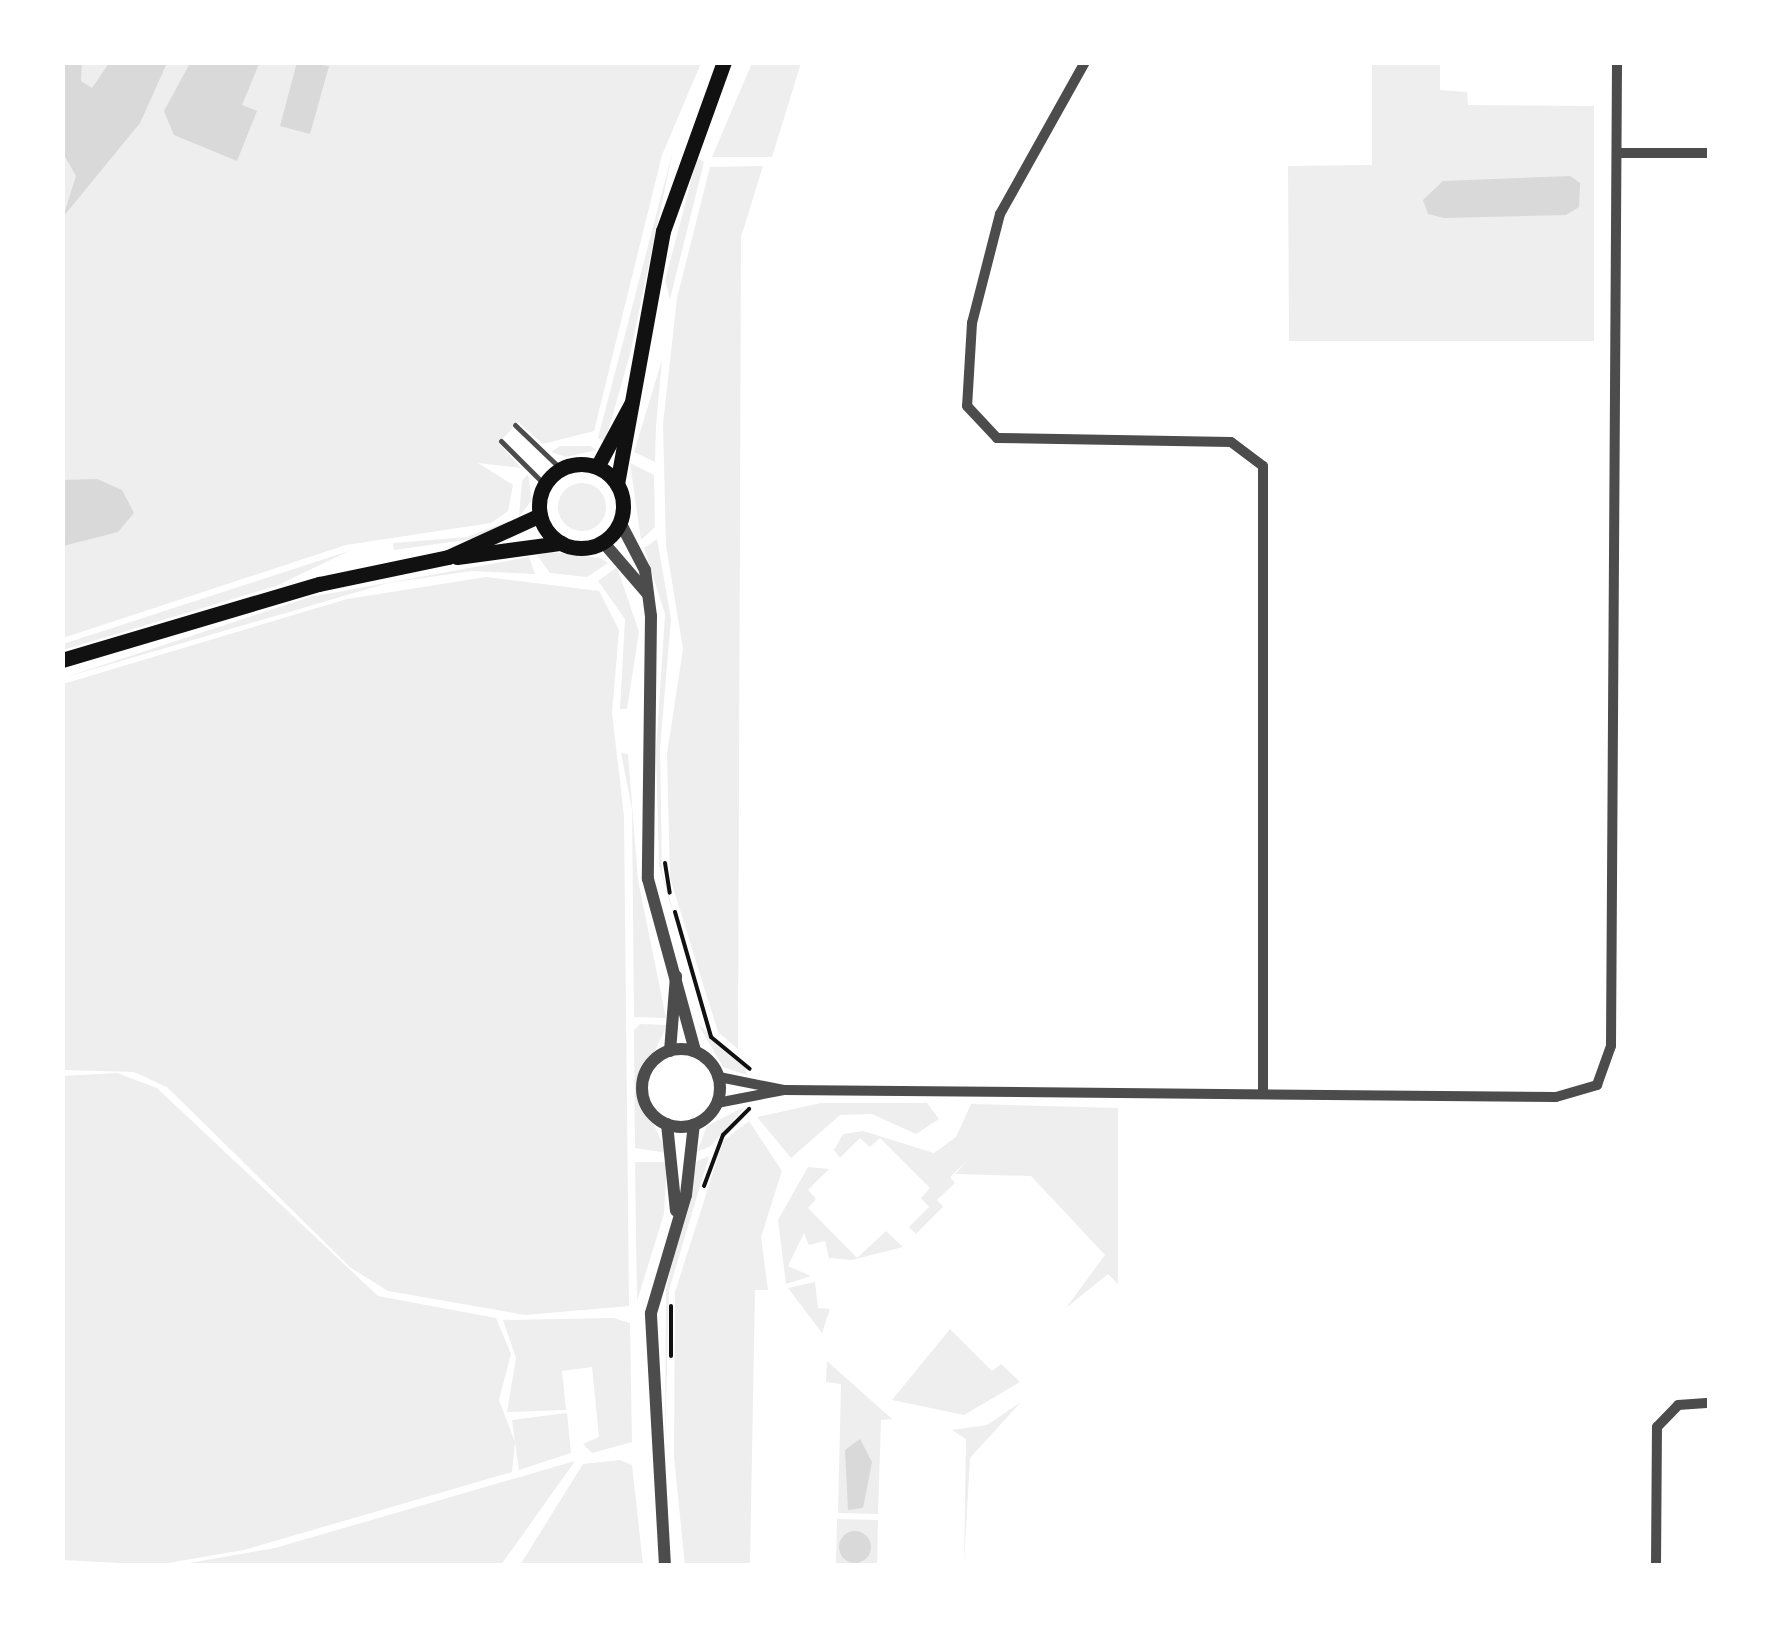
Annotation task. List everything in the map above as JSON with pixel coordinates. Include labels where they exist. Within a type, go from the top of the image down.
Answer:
[{"type":"main road","points":[[62,660],[305,588],[448,556],[603,542],[620,522],[617,484],[664,231],[724,62]]},
{"type":"main road","points":[[597,467],[634,401]]},
{"type":"main road","points":[[561,544],[540,515],[545,485],[561,469],[597,467],[617,484]]},
{"type":"main road","points":[[448,556],[540,515]]},
{"type":"street","points":[[1085,62],[1000,214],[972,324],[967,406],[998,438],[1231,442],[1264,466],[1263,1093]]},
{"type":"street","points":[[620,522],[647,592],[646,860],[695,1051],[719,1077],[784,1090],[1556,1098],[1586,1093],[1606,1075],[1617,62]]},
{"type":"street","points":[[1616,153],[1710,153]]},
{"type":"street","points":[[603,542],[647,592]]},
{"type":"street","points":[[676,973],[670,1050],[642,1086],[667,1124],[676,1211]]},
{"type":"street","points":[[670,1050],[695,1051]]},
{"type":"street","points":[[717,1104],[719,1077]]},
{"type":"street","points":[[667,1124],[694,1124],[717,1104],[784,1090]]},
{"type":"street","points":[[665,1566],[651,1313],[676,1211],[686,1195],[694,1124]]},
{"type":"street","points":[[1656,1566],[1656,1427],[1678,1405],[1710,1403]]},
{"type":"lane","points":[[515,425],[561,469]]},
{"type":"lane","points":[[501,441],[545,485]]},
{"type":"shaded area","points":[[297,62],[329,66],[310,134],[280,126]]},
{"type":"shaded area","points":[[62,63],[701,63],[662,155],[594,431],[543,444],[518,422],[499,443],[521,468],[478,463],[513,485],[508,511],[491,523],[346,545],[63,638]]},
{"type":"shaded area","points":[[62,63],[82,63],[81,81],[92,88],[109,63],[167,63],[140,123],[63,217],[76,176],[63,153]]},
{"type":"shaded area","points":[[190,63],[275,63],[259,64],[242,105],[257,111],[237,161],[174,135],[164,111]]},
{"type":"shaded area","points":[[752,63],[801,63],[772,157],[712,157]]},
{"type":"shaded area","points":[[1372,63],[1440,63],[1440,90],[1467,92],[1468,105],[1594,106],[1594,341],[1289,341],[1288,166],[1372,165]]},
{"type":"shaded area","points":[[673,150],[630,354],[605,442],[598,438]]},
{"type":"shaded area","points":[[697,158],[704,162],[670,299],[665,281]]},
{"type":"shaded area","points":[[763,166],[741,237],[738,1049],[718,1032],[670,878],[667,754],[683,649],[666,545],[663,424],[677,298],[710,167]]},
{"type":"shaded area","points":[[1570,176],[1580,183],[1579,207],[1566,215],[1444,218],[1428,214],[1423,200],[1443,181]]},
{"type":"shaded area","points":[[662,360],[656,426],[655,462],[634,452]]},
{"type":"shaded area","points":[[560,446],[590,446],[597,450],[566,457],[551,452]]},
{"type":"shaded area","points":[[630,463],[654,475],[655,527],[641,540]]},
{"type":"shaded area","points":[[528,474],[532,500],[519,517],[522,481]]},
{"type":"shaded area","points":[[97,479],[122,490],[134,513],[118,532],[63,546],[63,480]]},
{"type":"shaded area","points":[[582,483],[599,490],[606,507],[599,524],[582,531],[565,524],[558,507],[565,490]]},
{"type":"shaded area","points":[[511,520],[493,536],[394,550],[393,543],[467,537]]},
{"type":"shaded area","points":[[657,539],[671,619],[660,748],[662,872],[704,1017],[659,866],[656,751],[665,614],[644,548]]},
{"type":"shaded area","points":[[349,551],[276,586],[63,650],[63,644]]},
{"type":"shaded area","points":[[552,552],[600,558],[608,563],[587,577],[550,573],[537,555]]},
{"type":"shaded area","points":[[529,557],[535,574],[472,571],[388,583],[63,678],[310,597]]},
{"type":"shaded area","points":[[617,567],[639,632],[627,709],[620,709],[625,619],[598,581]]},
{"type":"shaded area","points":[[486,577],[599,591],[619,630],[612,713],[624,816],[629,1306],[525,1315],[388,1291],[351,1268],[167,1087],[134,1072],[63,1070],[63,684],[347,599]]},
{"type":"shaded area","points":[[621,753],[628,754],[638,880],[666,1018],[634,1017],[632,809]]},
{"type":"shaded area","points":[[640,1024],[667,1025],[637,1089],[667,1153],[635,1148],[634,1030]]},
{"type":"shaded area","points":[[698,1024],[745,1065],[747,1075],[723,1067]]},
{"type":"shaded area","points":[[117,1073],[157,1088],[378,1296],[496,1318],[511,1354],[499,1400],[515,1442],[512,1472],[244,1550],[156,1565],[63,1560],[63,1076]]},
{"type":"shaded area","points":[[821,1103],[927,1103],[939,1119],[916,1134],[872,1114],[840,1115],[791,1158],[757,1117]]},
{"type":"shaded area","points":[[971,1104],[1118,1108],[1118,1284],[1108,1274],[1066,1308],[1105,1255],[1031,1176],[955,1174],[970,1158],[950,1177],[955,1183],[937,1200],[943,1207],[916,1234],[909,1227],[929,1207],[921,1198],[930,1188],[880,1138],[870,1147],[860,1138],[840,1158],[834,1150],[843,1134],[863,1131],[934,1153],[956,1137]]},
{"type":"shaded area","points":[[746,1106],[711,1146],[697,1152],[707,1126]]},
{"type":"shaded area","points":[[749,1121],[782,1171],[761,1237],[768,1290],[755,1290],[750,1565],[685,1566],[674,1457],[675,1292],[723,1141]]},
{"type":"shaded area","points":[[709,1156],[669,1290],[665,1448],[666,1289],[697,1161]]},
{"type":"shaded area","points":[[635,1162],[667,1162],[664,1214],[637,1301]]},
{"type":"shaded area","points":[[808,1167],[829,1169],[808,1190],[816,1199],[808,1208],[857,1258],[886,1231],[903,1247],[852,1260],[829,1258],[825,1241],[809,1245],[804,1233],[788,1266],[811,1276],[786,1284],[778,1220]]},
{"type":"shaded area","points":[[815,1282],[818,1308],[830,1309],[822,1333],[788,1288]]},
{"type":"shaded area","points":[[613,1318],[630,1323],[632,1442],[592,1453],[583,1444],[599,1437],[592,1367],[562,1371],[566,1410],[507,1412],[516,1358],[503,1320]]},
{"type":"shaded area","points":[[950,1329],[992,1371],[1001,1364],[1020,1382],[964,1415],[892,1400]]},
{"type":"shaded area","points":[[827,1361],[892,1419],[881,1420],[878,1514],[838,1513],[841,1384],[826,1382]]},
{"type":"shaded area","points":[[1021,1402],[970,1458],[964,1565],[966,1439],[952,1430],[987,1425]]},
{"type":"shaded area","points":[[567,1413],[571,1453],[519,1470],[512,1420]]},
{"type":"shaded area","points":[[860,1439],[872,1462],[863,1508],[848,1510],[845,1450]]},
{"type":"shaded area","points":[[620,1460],[632,1465],[643,1565],[520,1565],[583,1464]]},
{"type":"shaded area","points":[[575,1461],[501,1565],[178,1565],[275,1548]]},
{"type":"shaded area","points":[[837,1519],[878,1520],[877,1565],[836,1566]]},
{"type":"shaded area","points":[[855,1531],[866,1536],[871,1547],[866,1558],[855,1563],[844,1558],[839,1547],[844,1536]]}]
